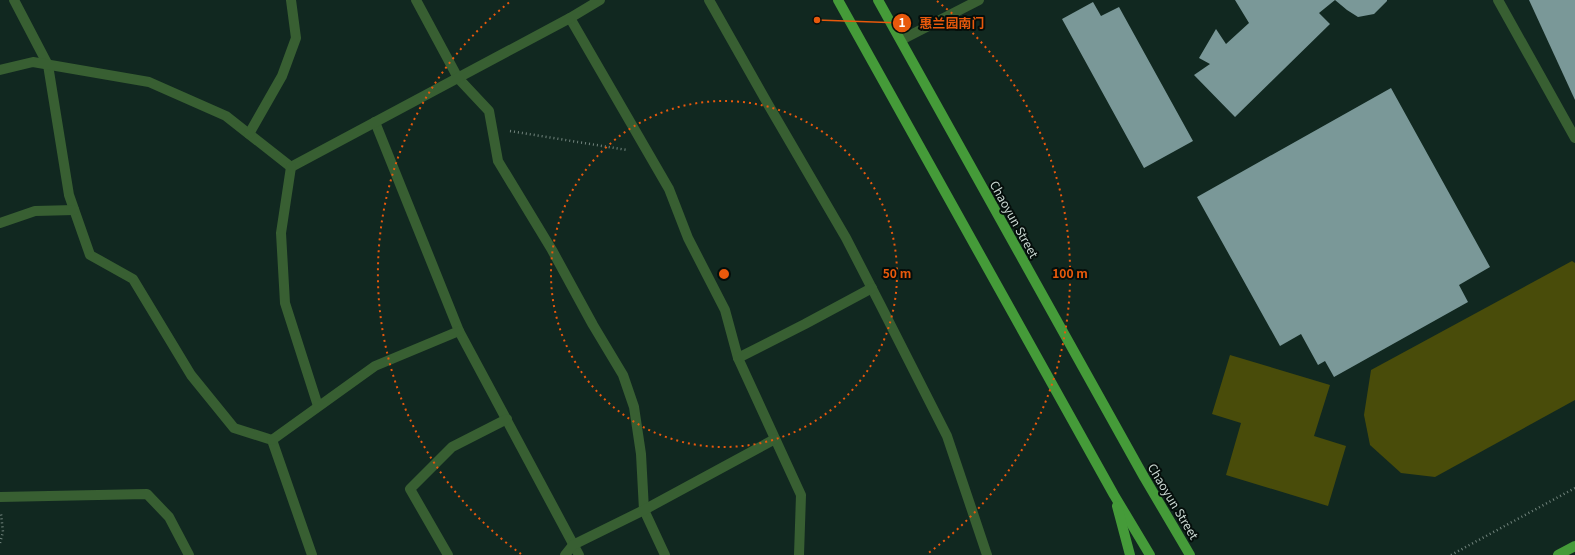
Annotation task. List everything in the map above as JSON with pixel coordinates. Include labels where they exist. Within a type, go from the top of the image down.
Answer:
[{"type":"main road","points":[[838,0],[1114,494],[1150,555]]},
{"type":"main road","name":"Chaoyun Street","points":[[878,0],[1144,477],[1190,553]]},
{"type":"main road","points":[[1114,494],[1130,555]]},
{"type":"main road","points":[[1558,555],[1575,546]]},
{"type":"street","points":[[14,0],[48,65],[68,195],[90,255],[133,279],[191,375],[234,428],[272,440]]},
{"type":"street","points":[[250,134],[282,76],[296,38],[291,0]]},
{"type":"street","points":[[416,0],[458,78],[489,111],[498,161],[552,250],[593,326],[624,375],[634,407],[641,454],[644,510],[665,555]]},
{"type":"street","points":[[291,167],[570,18],[600,0]]},
{"type":"street","points":[[709,0],[846,238],[872,288],[946,436],[987,555]]},
{"type":"street","points":[[901,40],[979,0]]},
{"type":"street","points":[[1498,0],[1575,138]]},
{"type":"street","points":[[570,18],[669,189],[688,238],[725,310],[738,358],[801,495],[799,555]]},
{"type":"street","points":[[0,70],[33,62],[149,82],[226,116],[291,167]]},
{"type":"street","points":[[375,122],[459,330],[579,555]]},
{"type":"street","points":[[291,167],[281,234],[285,303],[318,406]]},
{"type":"street","points":[[0,223],[35,211],[74,210]]},
{"type":"street","points":[[738,358],[806,324],[872,288]]},
{"type":"street","points":[[272,440],[375,366],[459,330]]},
{"type":"street","points":[[448,555],[410,489],[452,446],[507,419]]},
{"type":"street","points":[[272,440],[312,555]]},
{"type":"street","points":[[565,555],[573,545],[644,510],[775,440]]},
{"type":"street","points":[[0,497],[147,494],[169,517],[189,555]]},
{"type":"path","points":[[492,127],[649,154]]},
{"type":"path","points":[[1451,555],[1575,488]]},
{"type":"path","points":[[0,543],[3,532],[1,510]]},
{"type":"shaded area","points":[[1572,261],[1575,263],[1575,400],[1435,477],[1401,473],[1370,445],[1364,415],[1371,370]]},
{"type":"shaded area","points":[[1230,355],[1330,385],[1314,436],[1346,446],[1328,506],[1226,475],[1241,423],[1212,414]]},
{"type":"building","points":[[1235,0],[1335,0],[1319,13],[1330,24],[1235,117],[1194,75],[1210,64],[1199,58],[1216,29],[1226,44],[1249,23]]},
{"type":"building","points":[[1335,0],[1387,1],[1374,14],[1358,17]]},
{"type":"building","points":[[1529,0],[1575,0],[1575,100]]},
{"type":"building","points":[[1093,2],[1101,16],[1119,7],[1193,141],[1144,168],[1062,19]]},
{"type":"building","points":[[1391,88],[1490,267],[1459,285],[1468,302],[1334,377],[1325,361],[1318,365],[1301,334],[1280,346],[1197,197]]},
{"type":"place","name":"惠兰园南门","points":[[817,20]]}]
